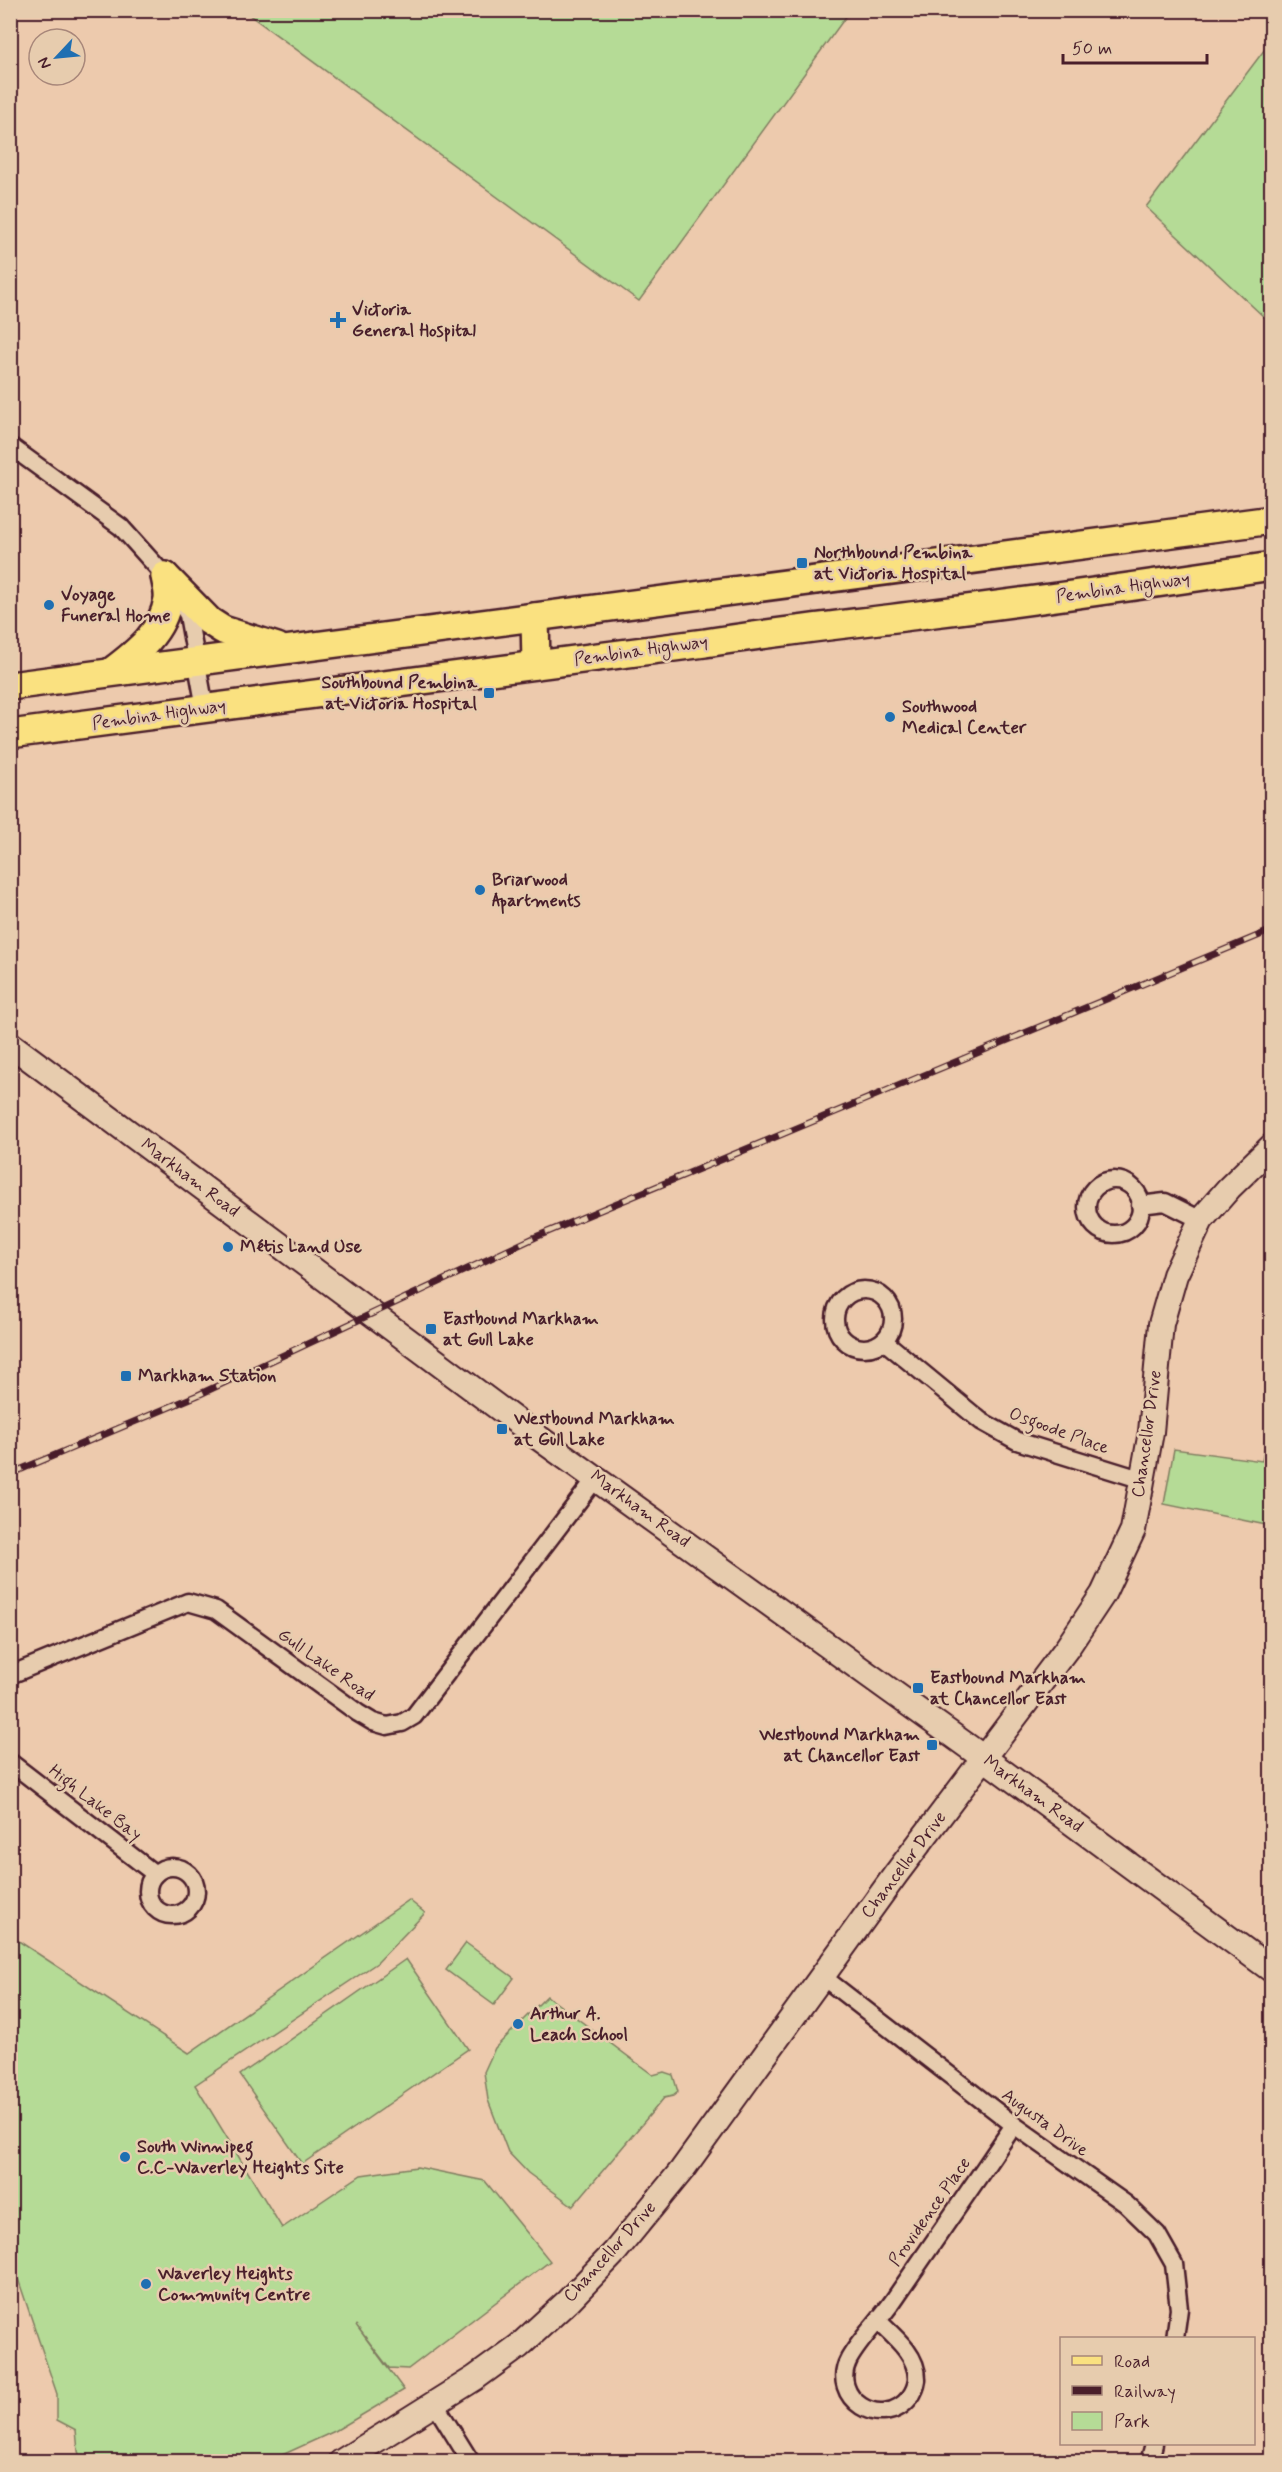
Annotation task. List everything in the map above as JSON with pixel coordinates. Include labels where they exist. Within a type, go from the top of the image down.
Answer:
[{"type":"main road","points":[[10,686],[1272,520]]},
{"type":"main road","name":"Pembina Highway","points":[[10,734],[1272,567]]},
{"type":"main road","points":[[165,576],[209,621],[223,630],[288,650]]},
{"type":"main road","points":[[108,673],[143,648],[157,629],[168,599],[165,576]]},
{"type":"main road","points":[[535,617],[536,664]]},
{"type":"street","points":[[10,446],[121,527],[165,576],[188,615],[205,708]]},
{"type":"street","name":"Markham Road","points":[[10,1044],[539,1438],[984,1758],[1272,1970]]},
{"type":"street","name":"Chancellor Drive","points":[[341,2462],[435,2404],[519,2346],[568,2301],[614,2253],[682,2170],[896,1874],[1067,1648],[1103,1594],[1133,1530],[1151,1432],[1161,1324],[1174,1275],[1201,1220],[1229,1188],[1272,1146]]},
{"type":"street","points":[[1140,1205],[1165,1202],[1201,1220]]},
{"type":"street","name":"Osgoode Place","points":[[884,1341],[981,1421],[1017,1441],[1143,1480]]},
{"type":"street","name":"Gull Lake Road","points":[[10,1675],[188,1602],[216,1610],[358,1713],[387,1726],[402,1724],[414,1716],[596,1478]]},
{"type":"street","name":"High Lake Bay","points":[[10,1762],[155,1874]]},
{"type":"street","name":"Augusta Drive","points":[[823,1977],[1014,2125],[1126,2205],[1157,2234],[1174,2264],[1179,2309],[1175,2337]]},
{"type":"street","name":"Providence Place","points":[[879,2322],[907,2351],[914,2361],[917,2373],[913,2393],[905,2403],[886,2412],[876,2412],[858,2404],[850,2394],[845,2381],[849,2360],[879,2322],[1014,2125]]},
{"type":"street","points":[[435,2404],[471,2462]]},
{"type":"street","points":[[1149,2462],[1154,2445]]},
{"type":"green space","points":[[244,11],[850,11],[639,301]]},
{"type":"green space","points":[[1271,41],[1272,316],[1264,317],[1146,207]]},
{"type":"green space","points":[[1271,1413],[1271,1526],[1164,1504],[1174,1449],[1262,1461]]},
{"type":"green space","name":"South Winnipeg C.C-Waverley Heights Site","points":[[409,1900],[425,1913],[377,1963],[195,2085],[282,2228],[361,2175],[417,2167],[485,2181],[550,2261],[408,2369],[389,2368],[356,2325],[404,2390],[335,2431],[269,2461],[81,2461],[76,2430],[57,2420],[57,2394],[11,2258],[11,1936],[189,2053]]},
{"type":"green space","points":[[466,1943],[514,1978],[494,2005],[446,1970]]},
{"type":"green space","points":[[406,1959],[468,2049],[302,2164],[240,2075]]},
{"type":"green space","points":[[547,1996],[653,2075],[664,2072],[673,2075],[678,2092],[664,2098],[573,2206],[528,2173],[508,2152],[488,2100],[484,2072],[495,2048]]},
{"type":"railway","points":[[10,1474],[198,1395],[538,1236],[1272,930]]},
{"type":"place","name":"Victoria General Hospital","points":[[338,320]]},
{"type":"place","name":"Northbound Pembina at Victoria Hospital","points":[[802,563]]},
{"type":"place","name":"Voyage Funeral Home","points":[[49,605]]},
{"type":"place","name":"Southbound Pembina at Victoria Hospital","points":[[489,693]]},
{"type":"place","name":"Southwood Medical Center","points":[[890,717]]},
{"type":"place","name":"Briarwood Apartments","points":[[480,890]]},
{"type":"place","name":"Métis Land Use","points":[[228,1247]]},
{"type":"place","name":"Eastbound Markham at Gull Lake","points":[[431,1329]]},
{"type":"place","name":"Markham Station","points":[[126,1376]]},
{"type":"place","name":"Westbound Markham at Gull Lake","points":[[502,1429]]},
{"type":"place","name":"Eastbound Markham at Chancellor East","points":[[918,1688]]},
{"type":"place","name":"Westbound Markham at Chancellor East","points":[[932,1745]]},
{"type":"place","name":"Arthur A. Leach School","points":[[518,2024]]},
{"type":"place","name":"South Winnipeg C.C-Waverley Heights Site","points":[[125,2157]]},
{"type":"place","name":"Waverley Heights Community Centre","points":[[146,2284]]}]
